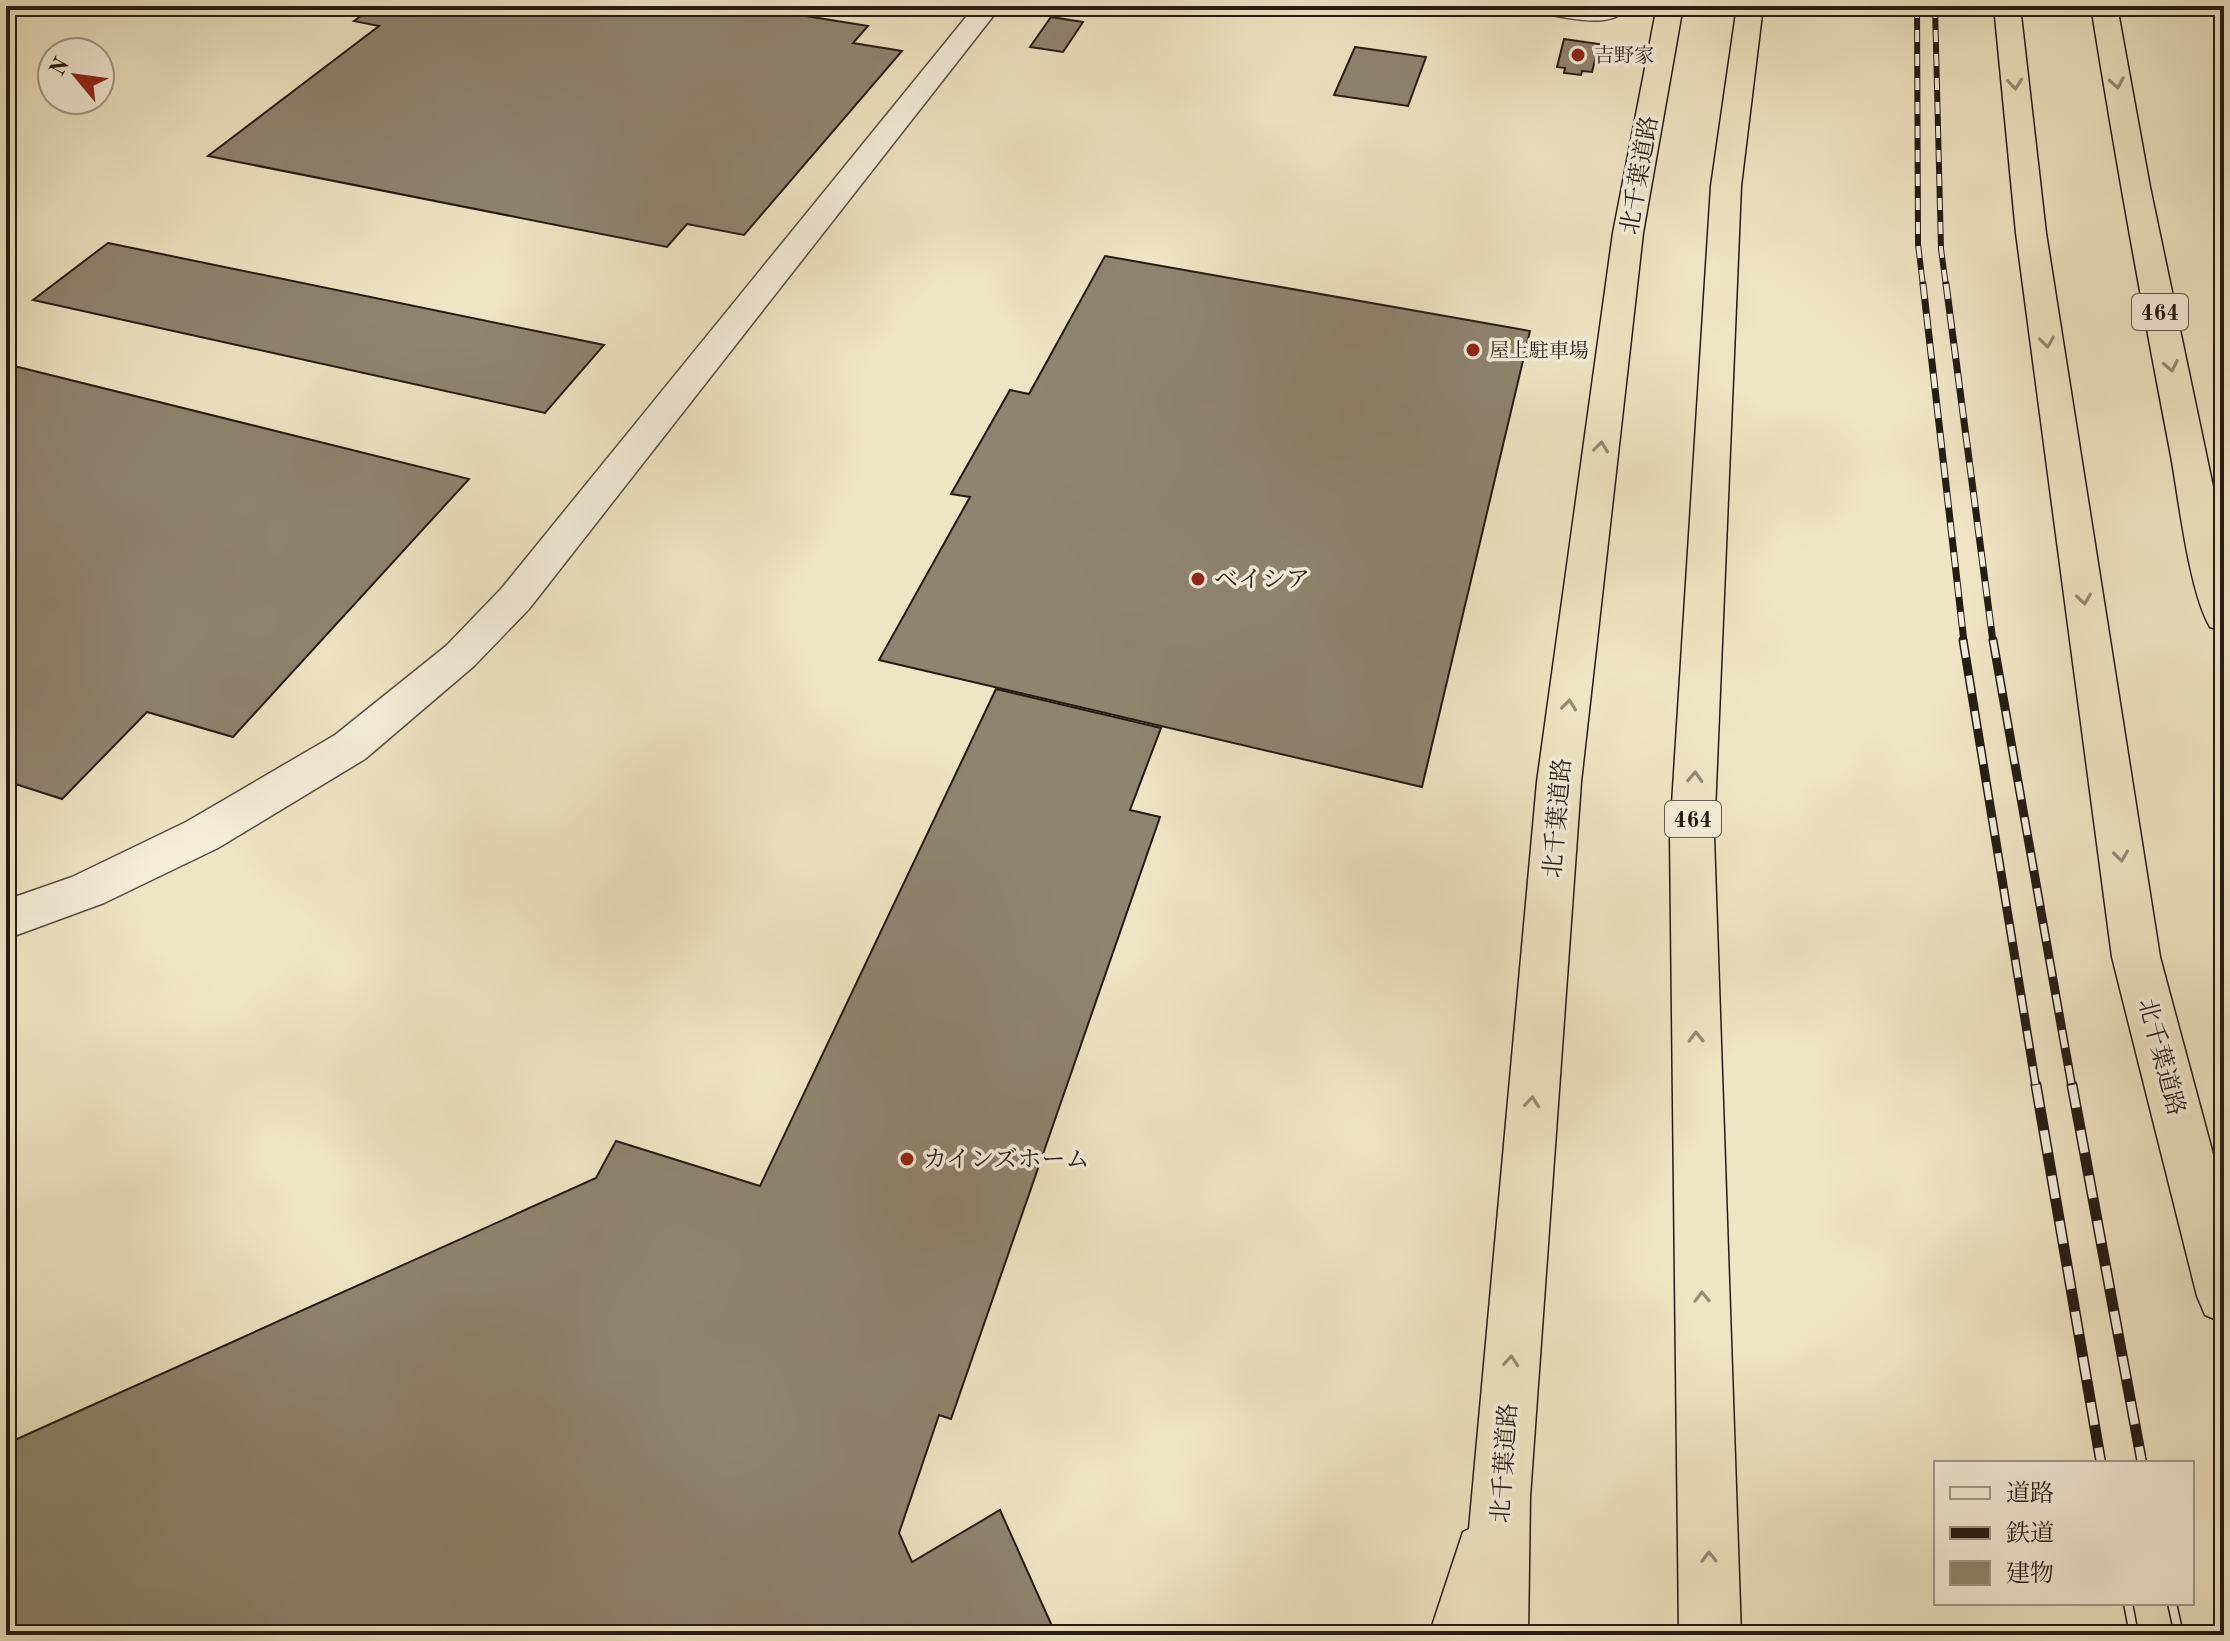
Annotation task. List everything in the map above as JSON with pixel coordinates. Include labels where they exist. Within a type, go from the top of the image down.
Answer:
[{"type":"highway","name":"北千葉道路","points":[[1497,1635],[1500,1497],[1559,782],[1628,233],[1670,6]]},
{"type":"highway","name":"464","points":[[1710,1635],[1692,836],[1726,186],[1750,6]]},
{"type":"highway","name":"北千葉道路","points":[[2007,6],[2031,233],[2136,957],[2224,1296]]},
{"type":"highway","name":"464","points":[[2104,6],[2135,187],[2208,553],[2224,617]]},
{"type":"highway","points":[[1460,1635],[1500,1497]]},
{"type":"street","points":[[6,920],[88,890],[202,835],[350,747],[460,656],[515,599],[988,6]]},
{"type":"street","points":[[1544,6],[1603,13],[1616,6]]},
{"type":"building","points":[[375,6],[744,6],[868,26],[853,43],[902,51],[744,235],[687,224],[667,247],[208,156],[379,26],[354,21]]},
{"type":"building","points":[[1051,17],[1083,22],[1063,52],[1030,47]]},
{"type":"building","name":"吉野家","points":[[1564,39],[1599,44],[1592,72],[1582,71],[1581,75],[1564,73],[1565,68],[1557,67]]},
{"type":"building","points":[[1355,47],[1426,57],[1408,106],[1334,95]]},
{"type":"building","points":[[108,243],[604,345],[545,413],[33,300]]},
{"type":"building","name":"ベイシア","points":[[1105,256],[1530,331],[1422,787],[879,660],[970,497],[951,494],[1010,390],[1029,394]]},
{"type":"building","points":[[6,364],[469,479],[233,737],[147,712],[62,799],[6,781]]},
{"type":"building","name":"カインズホーム","points":[[996,689],[1161,728],[1130,810],[1160,817],[951,1419],[939,1415],[899,1533],[912,1562],[1000,1510],[1056,1635],[6,1635],[6,1444],[596,1178],[616,1141],[760,1186]]},
{"type":"railway","points":[[1917,6],[1918,244],[1923,286]]},
{"type":"railway","points":[[1935,6],[1941,249],[1946,286]]},
{"type":"railway","points":[[1923,284],[1964,642]]},
{"type":"railway","points":[[1946,284],[1993,642]]},
{"type":"railway","points":[[1963,640],[2036,1087]]},
{"type":"railway","points":[[1993,640],[2072,1087]]},
{"type":"railway","points":[[2036,1085],[2101,1461]]},
{"type":"railway","points":[[2072,1085],[2142,1461]]},
{"type":"railway","points":[[2128,1605],[2134,1635]]},
{"type":"railway","points":[[2172,1605],[2179,1635]]},
{"type":"place","name":"吉野家","points":[[1578,55]]},
{"type":"place","name":"屋上駐車場","points":[[1473,350]]},
{"type":"place","name":"ベイシア","points":[[1198,579]]},
{"type":"place","name":"カインズホーム","points":[[907,1159]]}]
